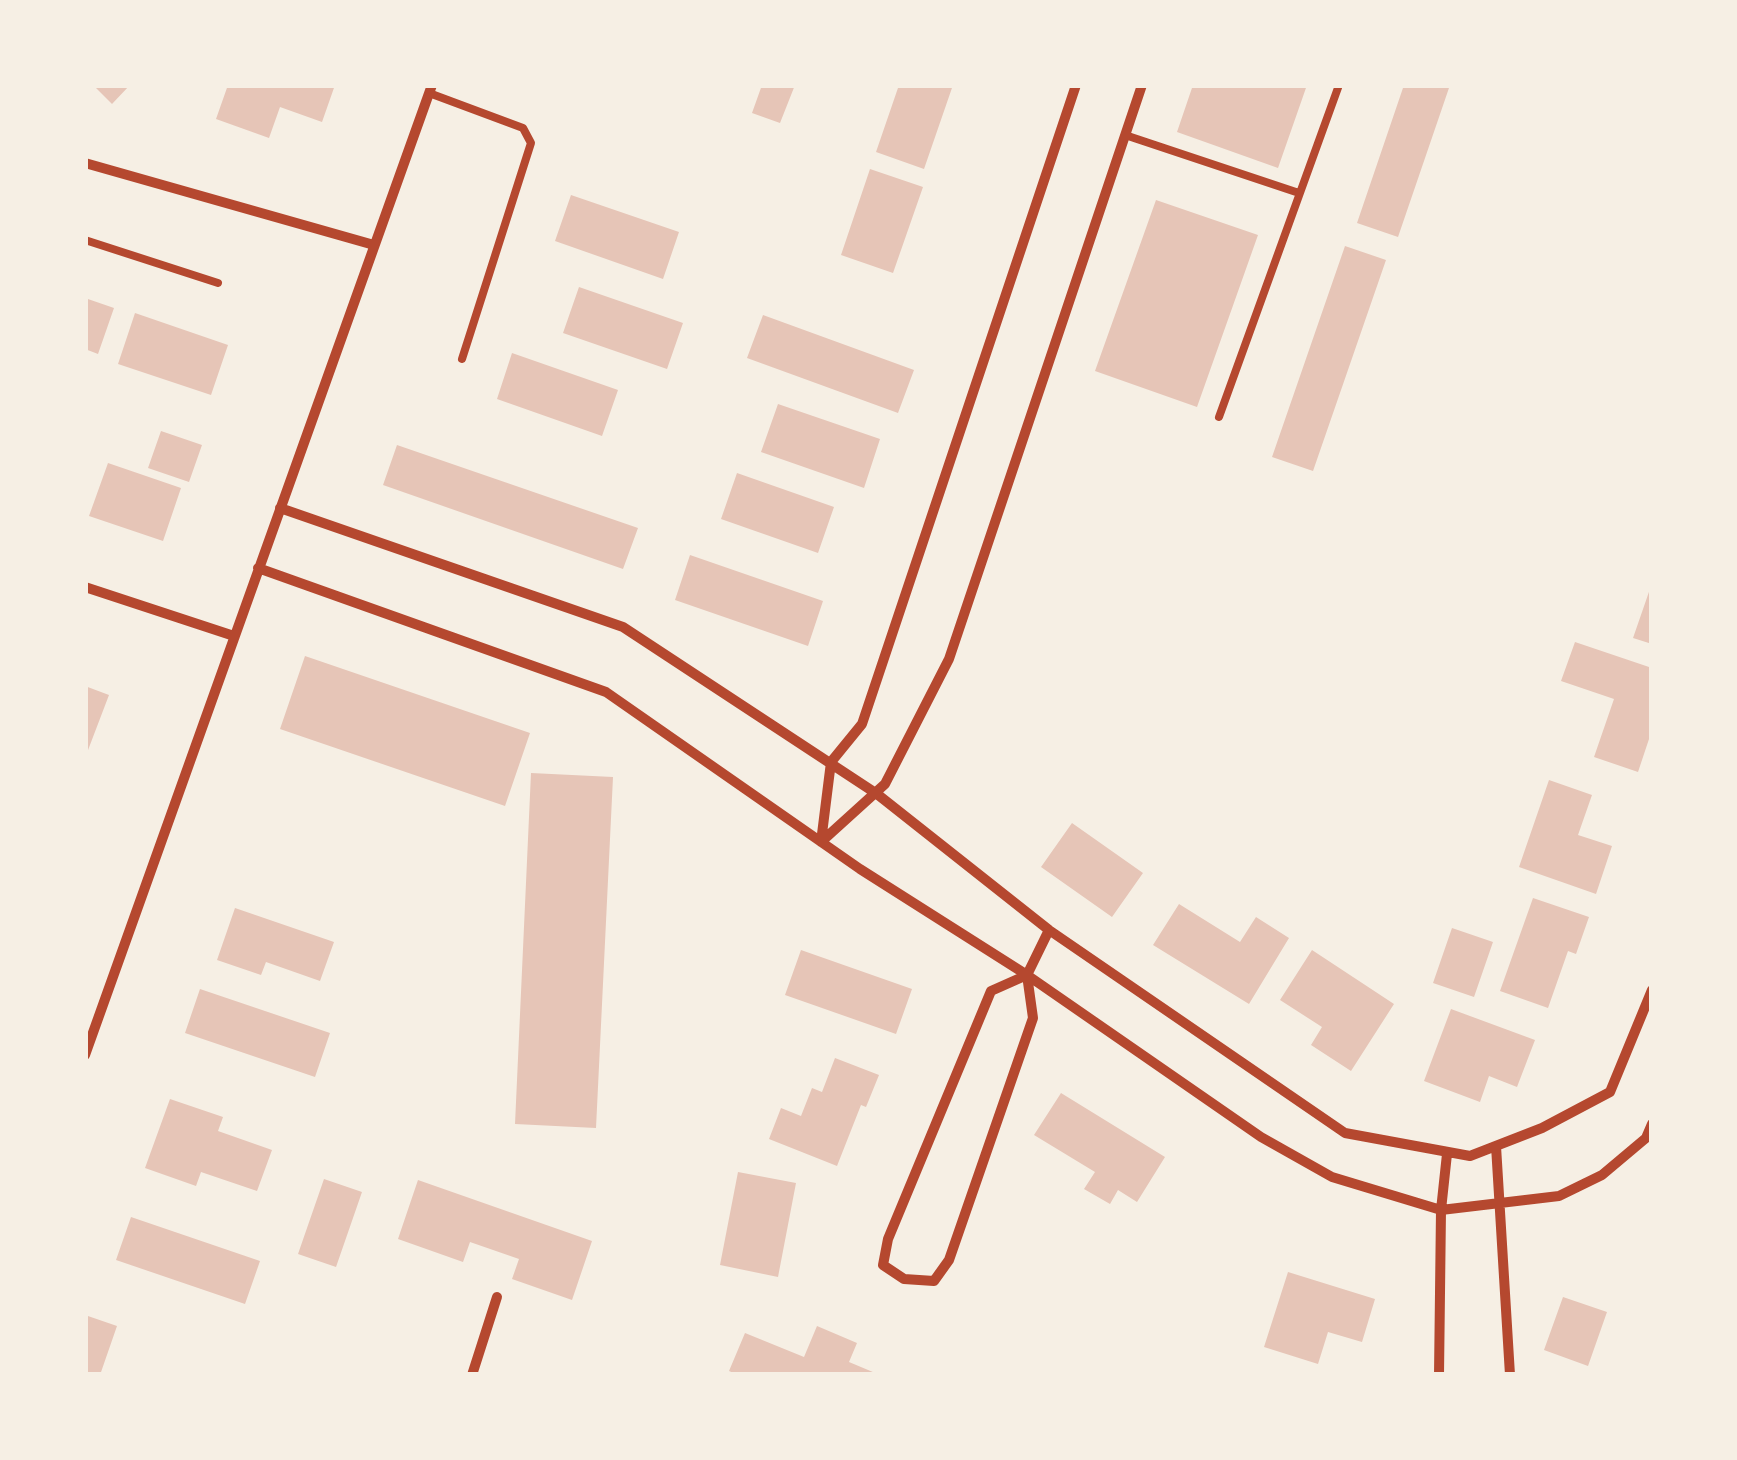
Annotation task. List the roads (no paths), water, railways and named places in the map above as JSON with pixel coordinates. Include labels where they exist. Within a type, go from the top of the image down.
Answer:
[{"type":"street","points":[[821,842],[831,762],[862,724],[1076,85]]},
{"type":"street","points":[[821,842],[877,794],[949,658],[1142,85]]},
{"type":"street","points":[[85,1054],[430,89]]},
{"type":"street","points":[[85,163],[374,245]]},
{"type":"street","points":[[280,508],[623,627],[877,794],[1049,930],[1345,1132],[1447,1154],[1470,1156],[1496,1146],[1610,1092],[1652,990]]},
{"type":"street","points":[[258,568],[606,692],[821,842],[1028,975],[1261,1136],[1332,1178],[1441,1210],[1559,1196],[1602,1176],[1646,1138],[1652,1124]]},
{"type":"street","points":[[85,587],[234,636]]},
{"type":"street","points":[[1028,975],[991,991],[888,1239],[883,1265],[904,1278],[934,1281],[949,1260],[1033,1018],[1028,975],[1049,930]]},
{"type":"street","points":[[85,1012],[98,1018]]},
{"type":"street","points":[[1496,1146],[1510,1375]]},
{"type":"street","points":[[1439,1375],[1441,1210],[1447,1154]]},
{"type":"street","points":[[472,1375],[497,1297]]},
{"type":"lane","points":[[1218,417],[1339,85]]},
{"type":"lane","points":[[430,89],[522,128],[531,143],[462,359]]},
{"type":"lane","points":[[1126,135],[1300,194]]},
{"type":"lane","points":[[85,240],[218,283]]}]
